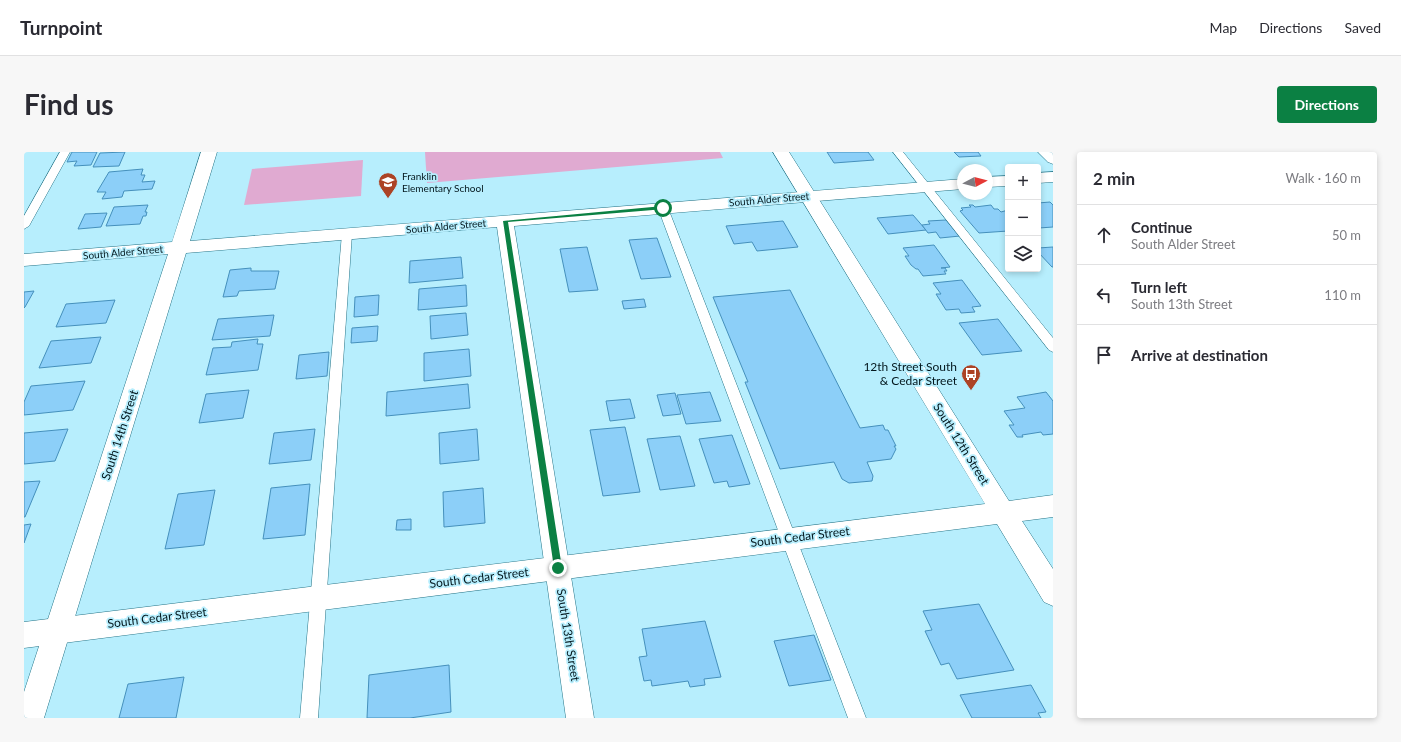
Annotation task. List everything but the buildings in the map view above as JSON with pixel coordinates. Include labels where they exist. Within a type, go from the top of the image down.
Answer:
[{"type":"street","name":"South 14th Street","points":[[30,718],[209,152]]},
{"type":"street","name":"South 12th Street","points":[[781,152],[1053,593]]},
{"type":"street","points":[[1046,152],[1053,159]]},
{"type":"street","points":[[1041,178],[1053,177]]},
{"type":"street","points":[[993,182],[1005,181]]},
{"type":"street","name":"South Alder Street","points":[[24,260],[957,184]]},
{"type":"street","name":"South 13th Street","points":[[505,221],[580,718]]},
{"type":"street","name":"South Cedar Street","points":[[24,635],[1053,506]]},
{"type":"lane","points":[[24,226],[65,152]]},
{"type":"lane","points":[[898,152],[1053,348]]},
{"type":"lane","points":[[663,208],[857,718]]},
{"type":"lane","points":[[309,718],[347,234]]},
{"type":"shaded area","points":[[425,152],[720,152],[723,158],[427,183]]},
{"type":"shaded area","points":[[363,160],[361,196],[244,205],[252,169]]},
{"type":"place","name":"Franklin Elementary School","points":[[388,199]]},
{"type":"place","name":"12th Street South & Cedar Street","points":[[971,391]]},
{"type":"route","points":[[558,568],[505,221],[663,208]]}]
